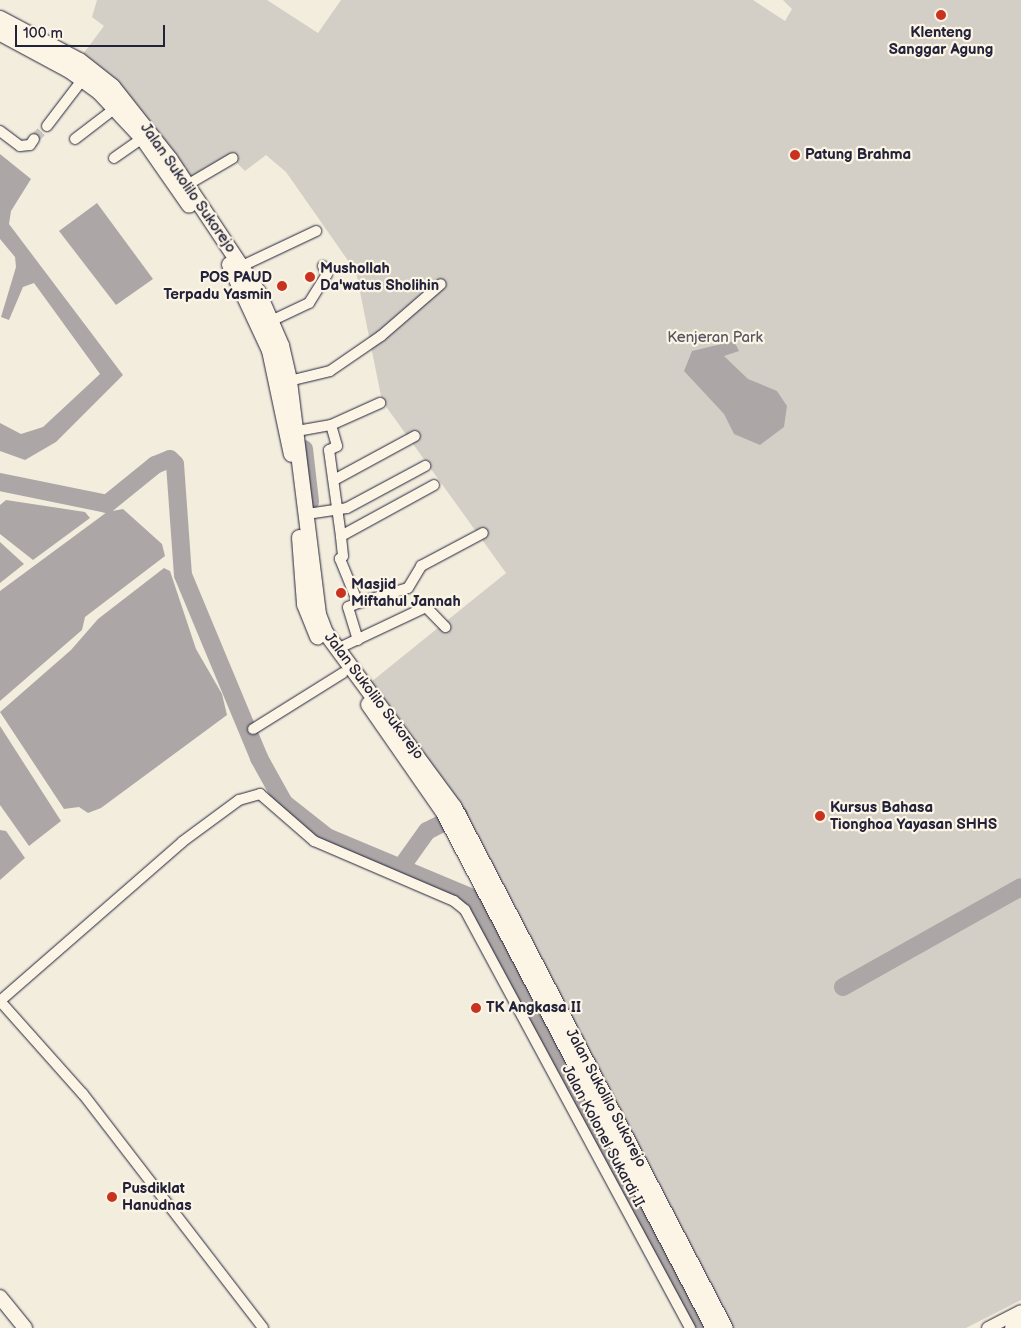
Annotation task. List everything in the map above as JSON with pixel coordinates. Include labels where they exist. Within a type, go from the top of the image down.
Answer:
[{"type":"main road","name":"Jalan Sukolilo Sukorejo","points":[[0,18],[87,75],[120,104],[188,185],[212,230],[243,265],[272,321],[288,375],[312,514],[318,614],[322,635],[340,648],[448,810],[656,1192],[725,1328]]},
{"type":"main road","name":"Jalan Sukolilo Sukorejo","points":[[0,33],[87,75]]},
{"type":"main road","name":"Jalan Sukolilo Sukorejo","points":[[299,430],[304,604],[343,673],[448,810]]},
{"type":"main road","name":"Jalan Sukolilo Sukorejo","points":[[468,848],[643,1199],[713,1328]]},
{"type":"main road","points":[[643,1199],[656,1192]]},
{"type":"main road","points":[[1,1299],[25,1328]]},
{"type":"street","points":[[47,126],[87,75]]},
{"type":"street","points":[[75,139],[120,104]]},
{"type":"street","points":[[0,131],[20,146],[30,145],[34,139]]},
{"type":"street","points":[[114,158],[147,136]]},
{"type":"street","points":[[188,185],[233,158]]},
{"type":"street","points":[[243,265],[316,231]]},
{"type":"street","points":[[272,321],[309,303],[327,274],[324,266]]},
{"type":"street","points":[[288,375],[330,371],[352,356],[441,284]]},
{"type":"street","points":[[299,430],[331,425],[380,403]]},
{"type":"street","points":[[331,425],[337,446],[329,450],[344,556],[340,559],[358,603]]},
{"type":"street","points":[[334,480],[415,436]]},
{"type":"street","points":[[312,514],[338,511],[425,466]]},
{"type":"street","points":[[341,536],[434,485]]},
{"type":"street","points":[[358,640],[348,607],[408,588],[421,566],[483,533]]},
{"type":"street","points":[[340,648],[426,607],[445,627]]},
{"type":"street","points":[[253,729],[343,673]]},
{"type":"street","name":"Jalan Kolonel Sukardi II","points":[[0,1001],[182,842],[239,800],[256,794],[314,841],[454,901],[465,910],[690,1328]]},
{"type":"street","points":[[0,1001],[83,1094],[263,1328]]},
{"type":"street","points":[[0,1018],[8,1010]]},
{"type":"street","points":[[988,1328],[1021,1311]]},
{"type":"street","points":[[1011,1328],[1021,1323]]},
{"type":"green space","name":"Kenjeran Park","points":[[97,0],[267,0],[318,33],[341,0],[753,0],[785,21],[792,9],[783,0],[1021,0],[1021,1300],[966,1328],[720,1328],[366,686],[506,573],[382,401],[356,272],[286,172],[266,155],[245,171],[233,159],[187,185],[83,54],[104,26],[92,17]]},
{"type":"shaded area","points":[[0,154],[31,179],[11,211],[9,224],[123,375],[56,442],[25,460],[0,451],[0,423],[21,434],[43,427],[100,374],[34,283],[23,287],[9,320],[1,317],[16,267],[15,257],[0,239]]},
{"type":"shaded area","points":[[97,203],[153,279],[116,305],[59,231]]},
{"type":"shaded area","points":[[734,341],[739,351],[724,356],[748,379],[777,391],[787,406],[784,427],[760,445],[734,434],[724,414],[684,371],[692,351]]},
{"type":"shaded area","points":[[6,500],[85,512],[90,518],[33,560],[0,534],[0,505]]},
{"type":"shaded area","points":[[123,509],[162,544],[165,556],[85,617],[82,630],[0,701],[0,591],[107,512]]},
{"type":"shaded area","points":[[0,542],[24,564],[0,583]]},
{"type":"shaded area","points":[[164,568],[170,571],[196,649],[222,694],[227,715],[101,808],[88,813],[79,807],[64,809],[0,712],[71,650],[98,619]]},
{"type":"shaded area","points":[[0,726],[61,821],[29,846],[0,805]]},
{"type":"shaded area","points":[[0,830],[6,831],[25,858],[0,880]]},
{"type":"waterway","points":[[304,449],[310,502]]},
{"type":"waterway","points":[[0,482],[107,504],[155,465],[170,459],[175,464],[183,575],[259,758],[284,803],[327,837],[473,898],[702,1328]]},
{"type":"waterway","points":[[402,866],[427,831],[459,815]]},
{"type":"waterway","points":[[843,987],[1021,887]]},
{"type":"tunnel","points":[[34,139],[47,126]]},
{"type":"place","name":"Klenteng Sanggar Agung","points":[[941,15]]},
{"type":"place","name":"Patung Brahma","points":[[795,155]]},
{"type":"place","name":"Mushollah Da'watus Sholihin","points":[[310,277]]},
{"type":"place","name":"POS PAUD Terpadu Yasmin","points":[[282,286]]},
{"type":"place","name":"Masjid Miftahul Jannah","points":[[341,593]]},
{"type":"place","name":"Kursus Bahasa Tionghoa Yayasan SHHS","points":[[820,816]]},
{"type":"place","name":"TK Angkasa II","points":[[476,1008]]},
{"type":"place","name":"Pusdiklat Hanudnas","points":[[112,1197]]}]
